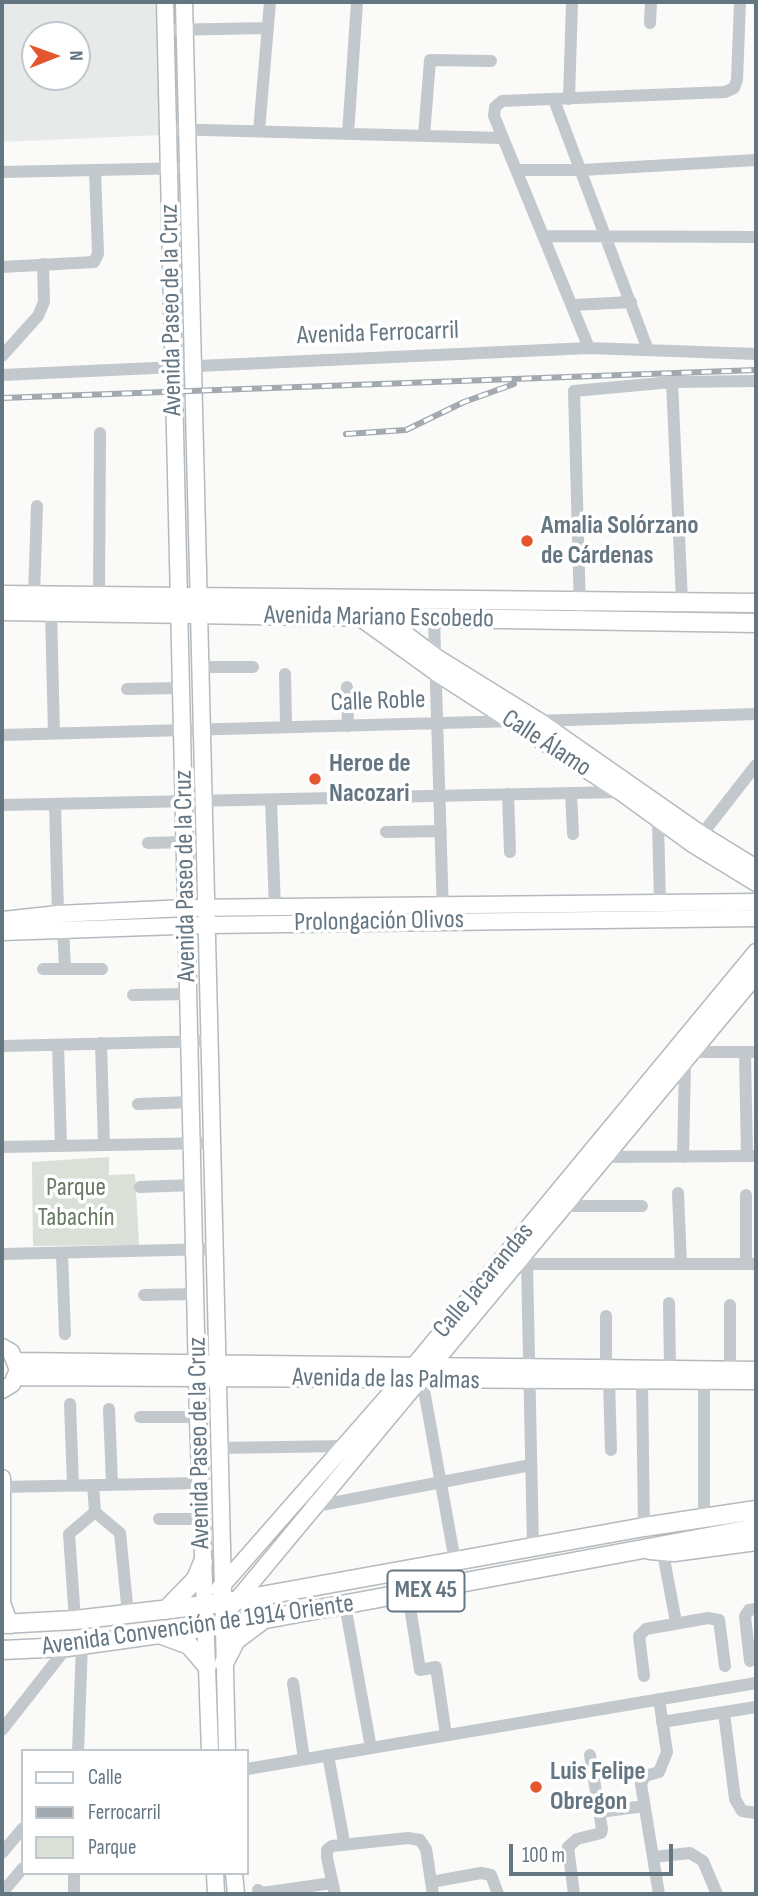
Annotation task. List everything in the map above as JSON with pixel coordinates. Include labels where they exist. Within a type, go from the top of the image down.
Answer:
[{"type":"main road","name":"Avenida Mariano Escobedo","points":[[2,595],[100,596],[180,606]]},
{"type":"main road","name":"Avenida Mariano Escobedo","points":[[2,611],[51,612],[341,599],[681,601],[754,604]]},
{"type":"main road","name":"Avenida Mariano Escobedo","points":[[200,606],[359,618],[756,623]]},
{"type":"main road","name":"Avenida Convención de 1914 Oriente","points":[[4,1653],[205,1628],[222,1610],[533,1546],[756,1510]]},
{"type":"main road","name":"Avenida Convención de 1914 Oriente","points":[[6,1624],[166,1610],[222,1610],[266,1619],[756,1528]]},
{"type":"main road","points":[[166,1610],[196,1579],[203,1562]]},
{"type":"main road","points":[[159,1634],[189,1645],[216,1664],[236,1640],[266,1619]]},
{"type":"main road","points":[[4,1653],[6,1624]]},
{"type":"street","name":"Avenida Paseo de la Cruz","points":[[165,2],[201,1519],[203,1562],[222,1610]]},
{"type":"street","name":"Avenida Paseo de la Cruz","points":[[184,2],[195,364],[222,1585],[210,1749]]},
{"type":"street","points":[[259,131],[270,2]]},
{"type":"street","points":[[348,134],[357,2]]},
{"type":"street","points":[[569,99],[572,2]]},
{"type":"street","points":[[650,23],[651,2]]},
{"type":"street","points":[[589,348],[502,138],[494,116],[495,107],[502,101],[725,92],[734,88],[737,80],[740,2]]},
{"type":"street","points":[[165,30],[268,28]]},
{"type":"street","points":[[424,136],[430,60],[491,61]]},
{"type":"street","points":[[554,100],[648,350]]},
{"type":"street","points":[[167,129],[502,138]]},
{"type":"street","points":[[517,170],[582,170],[756,160]]},
{"type":"street","points":[[2,172],[189,168]]},
{"type":"street","points":[[2,267],[94,262],[98,254],[95,170]]},
{"type":"street","points":[[544,236],[756,237]]},
{"type":"street","points":[[2,356],[38,316],[44,302],[43,264]]},
{"type":"street","points":[[573,305],[631,302]]},
{"type":"street","name":"Avenida Ferrocarril","points":[[2,375],[195,364],[589,348],[756,354]]},
{"type":"street","points":[[580,620],[573,391],[672,382],[756,381]]},
{"type":"street","points":[[672,382],[681,601]]},
{"type":"street","points":[[100,433],[100,596]]},
{"type":"street","points":[[34,596],[37,506]]},
{"type":"street","name":"Calle Álamo","points":[[341,599],[359,618],[539,721],[625,788],[756,883]]},
{"type":"street","name":"Calle Álamo","points":[[364,599],[437,665],[512,721],[625,788],[658,821],[756,868]]},
{"type":"street","points":[[51,612],[54,734]]},
{"type":"street","points":[[434,620],[443,921]]},
{"type":"street","points":[[201,667],[253,667]]},
{"type":"street","points":[[285,674],[286,727]]},
{"type":"street","points":[[347,687],[348,726]]},
{"type":"street","points":[[127,689],[182,688]]},
{"type":"street","name":"Calle Roble","points":[[2,735],[756,715]]},
{"type":"street","points":[[697,840],[756,765]]},
{"type":"street","points":[[2,805],[571,793],[625,788]]},
{"type":"street","points":[[571,793],[573,834]]},
{"type":"street","points":[[508,794],[510,852]]},
{"type":"street","points":[[271,800],[275,909]]},
{"type":"street","points":[[55,804],[65,969]]},
{"type":"street","points":[[658,821],[660,904]]},
{"type":"street","points":[[386,832],[441,831]]},
{"type":"street","points":[[148,843],[186,842]]},
{"type":"street","name":"Prolongación Olivos","points":[[2,919],[60,921],[344,914],[443,904],[756,902]]},
{"type":"street","points":[[608,904],[608,921]]},
{"type":"street","name":"Prolongación Olivos","points":[[208,917],[275,909],[443,921],[756,918]]},
{"type":"street","points":[[2,919],[2,932]]},
{"type":"street","name":"Prolongación Olivos","points":[[2,932],[60,921]]},
{"type":"street","name":"Calle Jacarandas","points":[[686,1054],[756,951]]},
{"type":"street","points":[[43,969],[102,969]]},
{"type":"street","name":"Calle Jacarandas","points":[[222,1610],[316,1506],[413,1375],[597,1156],[756,975]]},
{"type":"street","points":[[133,995],[188,994]]},
{"type":"street","points":[[2,1046],[210,1041]]},
{"type":"street","points":[[101,1044],[104,1145]]},
{"type":"street","points":[[58,1045],[61,1146]]},
{"type":"street","points":[[597,1156],[683,1157],[752,1156],[751,1052],[686,1054],[683,1157]]},
{"type":"street","points":[[138,1104],[191,1102]]},
{"type":"street","points":[[2,1147],[212,1143]]},
{"type":"street","name":"Calle Jacarandas","points":[[222,1585],[345,1446],[413,1375],[433,1366],[524,1261],[566,1206],[597,1156]]},
{"type":"street","points":[[140,1187],[193,1185]]},
{"type":"street","points":[[678,1193],[681,1264]]},
{"type":"street","points":[[533,1546],[530,1374],[524,1261],[751,1264],[746,1195]]},
{"type":"street","points":[[566,1206],[642,1206]]},
{"type":"street","points":[[2,1254],[214,1249]]},
{"type":"street","points":[[62,1254],[65,1334]]},
{"type":"street","points":[[144,1295],[196,1294]]},
{"type":"street","points":[[669,1303],[670,1369]]},
{"type":"street","points":[[730,1306],[730,1369]]},
{"type":"street","points":[[606,1316],[611,1450]]},
{"type":"street","points":[[2,1347],[11,1352],[17,1369],[2,1390]]},
{"type":"street","name":"Avenida de las Palmas","points":[[433,1366],[530,1374]]},
{"type":"street","name":"Avenida de las Palmas","points":[[17,1369],[413,1375],[607,1374],[670,1369],[756,1370]]},
{"type":"street","name":"Avenida de las Palmas","points":[[607,1374],[642,1381],[756,1381]]},
{"type":"street","points":[[413,1375],[442,1482],[455,1561]]},
{"type":"street","points":[[642,1381],[653,1525]]},
{"type":"street","points":[[704,1381],[704,1511]]},
{"type":"street","points":[[70,1404],[73,1485]]},
{"type":"street","points":[[109,1409],[112,1484]]},
{"type":"street","points":[[140,1417],[198,1417]]},
{"type":"street","points":[[219,1448],[345,1446]]},
{"type":"street","points":[[303,1494],[316,1506],[531,1465]]},
{"type":"street","points":[[2,1478],[2,1603],[6,1624]]},
{"type":"street","points":[[2,1487],[200,1483]]},
{"type":"street","points":[[93,1485],[95,1512],[120,1533],[128,1614]]},
{"type":"street","name":"Avenida Convención de 1914 Oriente","points":[[653,1525],[704,1511],[756,1502]]},
{"type":"street","points":[[75,1620],[69,1534],[95,1512]]},
{"type":"street","points":[[159,1519],[201,1519]]},
{"type":"street","name":"Avenida Convención de 1914 Oriente","points":[[641,1550],[663,1553],[756,1542]]},
{"type":"street","points":[[663,1553],[676,1622]]},
{"type":"street","points":[[408,1594],[420,1670],[436,1667],[446,1735]]},
{"type":"street","points":[[345,1605],[371,1748]]},
{"type":"street","points":[[750,1661],[745,1616],[749,1610],[756,1609]]},
{"type":"street","points":[[644,1676],[639,1636],[646,1629],[708,1618],[719,1620],[725,1666]]},
{"type":"street","name":"Avenida Paseo de la Cruz","points":[[205,1628],[216,1664],[226,1749]]},
{"type":"street","points":[[2,1730],[74,1646]]},
{"type":"street","points":[[74,1646],[78,1749]]},
{"type":"street","points":[[293,1683],[304,1759]]},
{"type":"street","points":[[248,1769],[756,1683]]},
{"type":"street","points":[[659,1699],[667,1752],[659,1772],[642,1779],[659,1894]]},
{"type":"street","points":[[662,1723],[756,1707]]},
{"type":"street","points":[[724,1713],[734,1800],[742,1811],[756,1813]]},
{"type":"street","points":[[328,1755],[344,1842]]},
{"type":"street","points":[[574,1894],[568,1847],[577,1839],[601,1833],[590,1755]]},
{"type":"street","points":[[600,1812],[644,1806]]},
{"type":"street","points":[[2,1853],[21,1830]]},
{"type":"street","points":[[258,1890],[262,1893],[333,1888],[327,1850],[344,1842],[420,1840],[426,1849],[432,1888],[481,1873],[491,1875],[498,1894]]},
{"type":"street","points":[[653,1857],[690,1853],[703,1861],[717,1894]]},
{"type":"street","points":[[2,1893],[21,1869]]},
{"type":"street","points":[[74,1875],[74,1894]]},
{"type":"street","points":[[215,1875],[216,1894]]},
{"type":"street","points":[[234,1875],[236,1894]]},
{"type":"shaded area","points":[[2,2],[159,2],[161,135],[2,142]]},
{"type":"green space","name":"Parque Tabachín","points":[[109,1157],[109,1175],[135,1174],[139,1245],[33,1246],[32,1162]]},
{"type":"railway","points":[[2,398],[756,370]]},
{"type":"railway","points":[[346,434],[406,430],[464,402],[514,384]]},
{"type":"place","name":"Amalia Solórzano de Cárdenas","points":[[527,541]]},
{"type":"place","name":"Heroe de Nacozari","points":[[315,779]]},
{"type":"place","name":"Luis Felipe Obregon","points":[[536,1787]]}]
